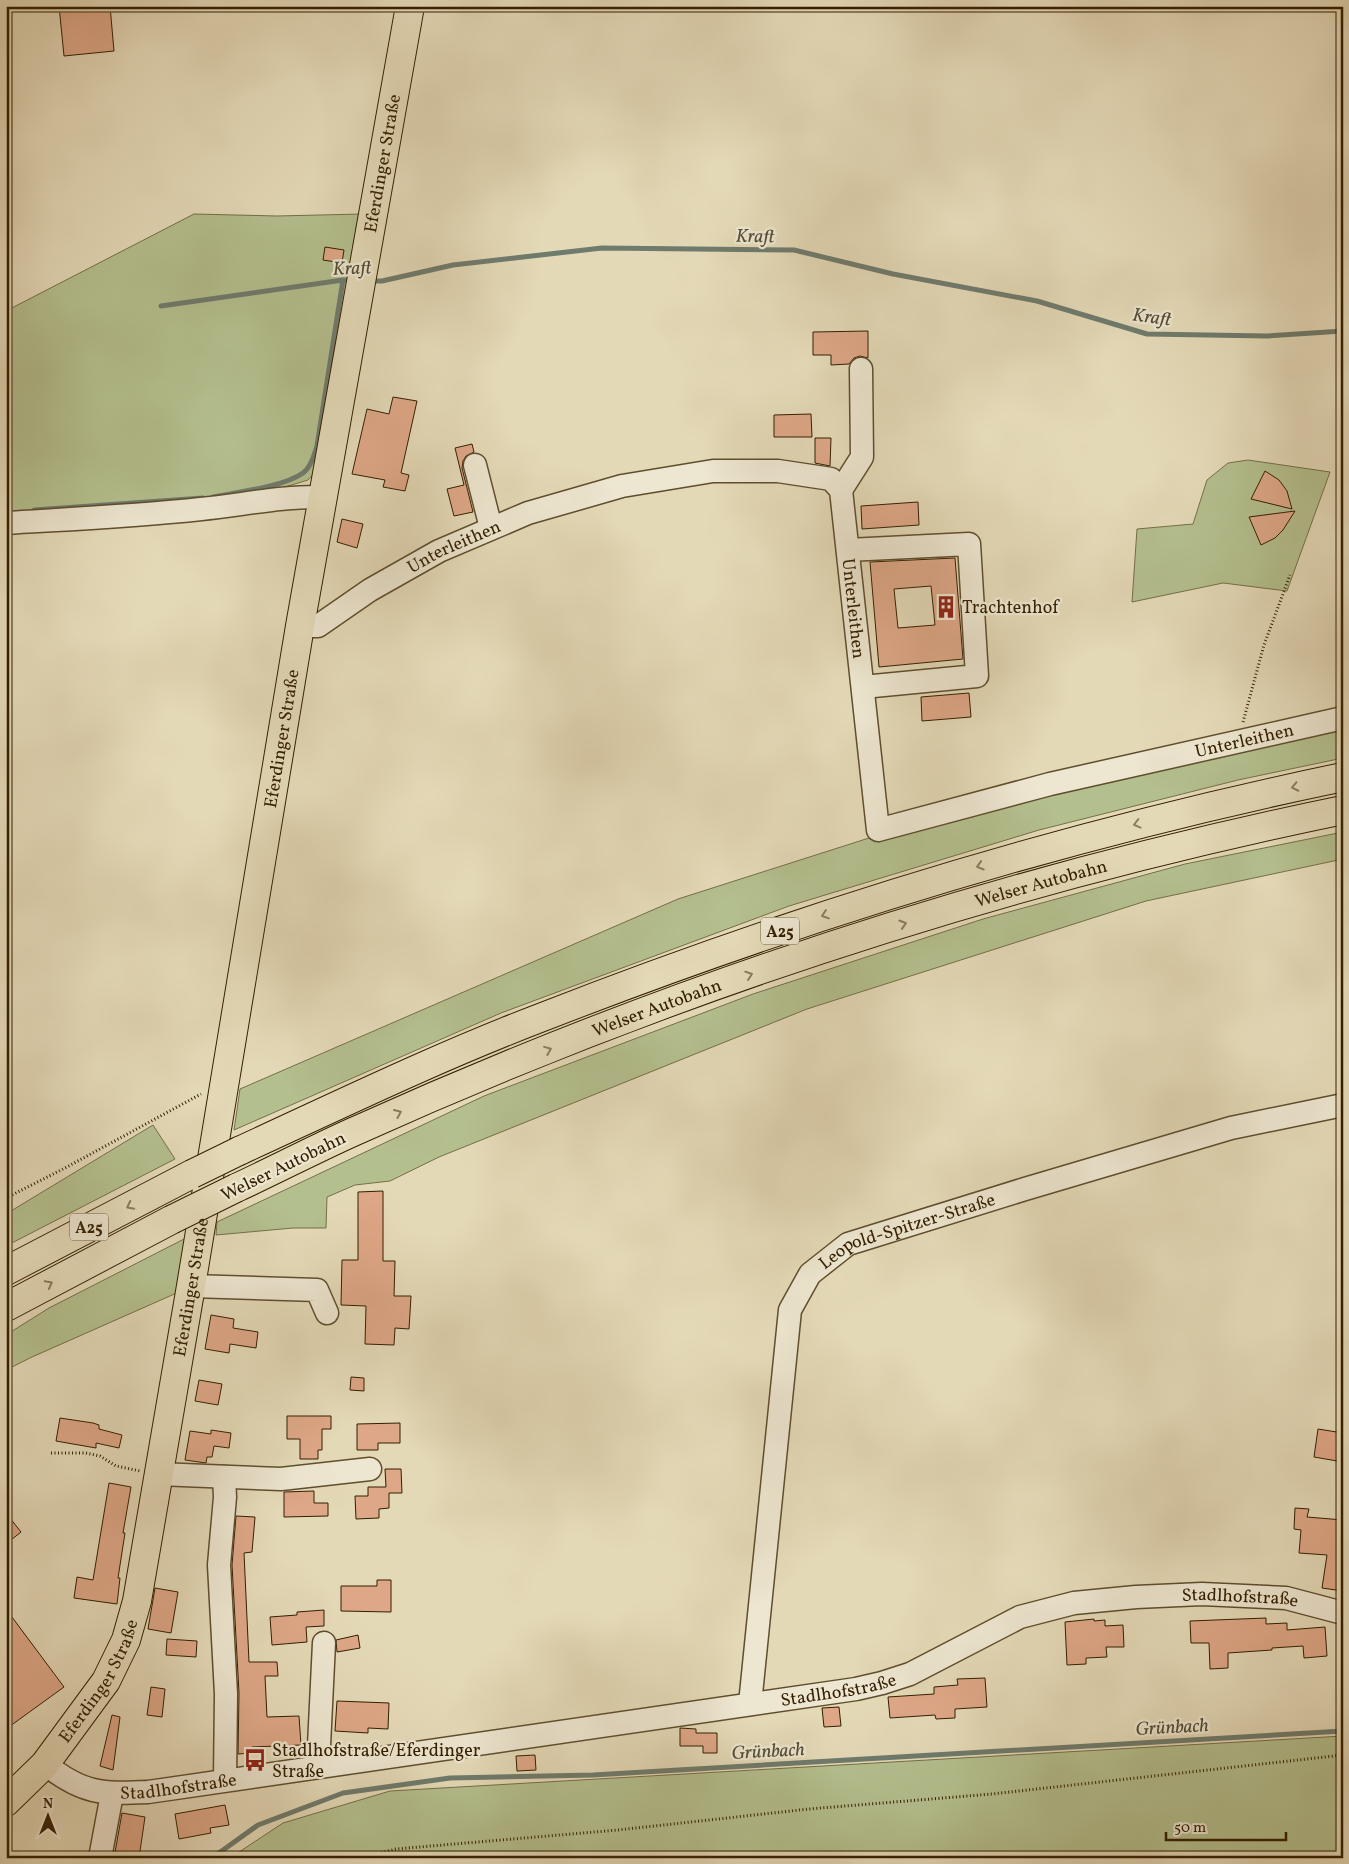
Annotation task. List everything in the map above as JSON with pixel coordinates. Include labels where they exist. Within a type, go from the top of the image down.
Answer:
[{"type":"main road","name":"Eferdinger Straße","points":[[7,1801],[45,1764],[106,1681],[126,1640],[136,1601],[191,1286],[300,626],[410,6]]},
{"type":"main road","name":"Welser Autobahn","points":[[6,1271],[239,1151],[389,1082],[538,1018],[673,968],[837,911],[985,865],[1113,830],[1256,795],[1343,777]]},
{"type":"main road","name":"Welser Autobahn","points":[[6,1307],[171,1220],[353,1132],[608,1025],[850,940],[991,896],[1267,825],[1343,810]]},
{"type":"street","points":[[841,490],[862,456],[862,369]]},
{"type":"street","points":[[475,465],[491,528]]},
{"type":"street","name":"Unterleithen","points":[[300,626],[318,626],[370,590],[439,551],[528,513],[622,486],[713,471],[778,471],[831,479],[841,490],[878,830],[1050,784],[1343,718]]},
{"type":"street","points":[[6,522],[150,514],[203,509],[262,500],[323,497]]},
{"type":"street","points":[[848,550],[969,544],[977,676],[862,687]]},
{"type":"street","name":"Leopold-Spitzer-Straße","points":[[750,1704],[790,1310],[810,1274],[848,1244],[1231,1128],[1343,1105]]},
{"type":"street","points":[[191,1286],[317,1290],[328,1313]]},
{"type":"street","points":[[158,1474],[281,1479],[370,1469]]},
{"type":"street","points":[[224,1476],[225,1497],[219,1565],[226,1694],[225,1779]]},
{"type":"street","name":"Stadlhofstraße","points":[[45,1764],[64,1779],[99,1792],[112,1794],[148,1792],[225,1779],[750,1704],[882,1683],[910,1674],[931,1664],[1020,1617],[1074,1603],[1136,1597],[1202,1594],[1286,1598],[1343,1613]]},
{"type":"street","points":[[318,1766],[324,1643]]},
{"type":"street","points":[[100,1858],[112,1794]]},
{"type":"path","points":[[1243,740],[1243,719],[1264,645],[1290,576]]},
{"type":"path","points":[[6,1198],[206,1091],[223,1090]]},
{"type":"path","points":[[50,1453],[86,1453],[100,1456],[116,1466],[158,1474]]},
{"type":"path","points":[[361,1858],[396,1849],[618,1830],[800,1810],[992,1794],[1343,1755]]},
{"type":"green space","points":[[194,214],[277,216],[362,214],[321,466],[308,480],[275,490],[6,518],[6,311]]},
{"type":"green space","points":[[1248,460],[1330,472],[1287,591],[1223,583],[1132,602],[1137,529],[1193,524],[1207,480],[1228,463]]},
{"type":"green space","points":[[1343,724],[1343,758],[1238,780],[1039,830],[789,906],[501,1013],[234,1130],[240,1089],[678,899],[869,838],[1093,779]]},
{"type":"green space","points":[[1343,832],[1343,859],[1146,901],[807,1009],[439,1157],[390,1181],[355,1185],[327,1197],[326,1228],[293,1228],[216,1235],[217,1222],[484,1096],[753,994],[983,919],[1185,864]]},
{"type":"green space","points":[[153,1125],[175,1159],[6,1246],[6,1214]]},
{"type":"green space","points":[[188,1237],[179,1292],[6,1370],[6,1335],[49,1308]]},
{"type":"green space","points":[[1343,1736],[1343,1858],[230,1858],[283,1823],[390,1791]]},
{"type":"building","points":[[59,6],[110,6],[114,51],[64,56]]},
{"type":"building","points":[[325,247],[344,250],[342,263],[323,260]]},
{"type":"building","points":[[868,331],[868,358],[860,356],[854,358],[849,364],[831,365],[831,355],[813,355],[813,332]]},
{"type":"building","points":[[393,397],[417,401],[401,473],[409,475],[405,491],[383,487],[385,480],[352,474],[367,409],[389,414]]},
{"type":"building","points":[[811,414],[812,437],[774,437],[774,415]]},
{"type":"building","points":[[815,438],[831,438],[830,466],[815,463]]},
{"type":"building","points":[[472,444],[474,452],[466,456],[462,468],[473,512],[454,516],[447,489],[464,485],[455,448]]},
{"type":"building","points":[[1265,471],[1279,480],[1287,491],[1292,509],[1251,499]]},
{"type":"building","points":[[918,502],[919,525],[862,529],[861,506]]},
{"type":"building","points":[[1295,511],[1283,530],[1275,538],[1261,545],[1249,517]]},
{"type":"building","points":[[342,519],[363,524],[357,548],[337,542]]},
{"type":"building","name":"Trachtenhof","points":[[955,558],[963,659],[879,667],[870,562]],"holes":[[[931,586],[935,625],[898,628],[894,589]]]},
{"type":"building","points":[[969,693],[971,717],[922,721],[921,697]]},
{"type":"building","points":[[383,1191],[383,1261],[395,1261],[394,1296],[411,1296],[409,1329],[395,1328],[394,1345],[365,1344],[366,1306],[341,1305],[342,1260],[358,1260],[358,1192]]},
{"type":"building","points":[[211,1315],[234,1319],[233,1328],[258,1332],[256,1348],[230,1344],[229,1353],[205,1349]]},
{"type":"building","points":[[351,1377],[364,1378],[364,1391],[350,1390]]},
{"type":"building","points":[[199,1380],[222,1384],[218,1405],[195,1401]]},
{"type":"building","points":[[287,1416],[331,1416],[331,1429],[322,1429],[322,1450],[318,1450],[318,1459],[300,1459],[300,1439],[287,1439]]},
{"type":"building","points":[[60,1418],[93,1423],[99,1425],[99,1429],[122,1435],[119,1448],[96,1443],[96,1448],[56,1441]]},
{"type":"building","points":[[400,1423],[400,1443],[378,1443],[378,1450],[357,1450],[357,1424]]},
{"type":"building","points":[[1318,1429],[1343,1433],[1343,1462],[1314,1457]]},
{"type":"building","points":[[211,1430],[231,1433],[229,1448],[214,1446],[212,1457],[207,1457],[206,1463],[185,1460],[190,1431],[211,1434]]},
{"type":"building","points":[[385,1469],[401,1469],[402,1493],[389,1493],[389,1508],[379,1509],[379,1518],[356,1519],[355,1496],[368,1496],[368,1487],[386,1487]]},
{"type":"building","points":[[109,1483],[131,1487],[123,1533],[125,1533],[118,1578],[120,1578],[117,1604],[74,1598],[77,1577],[93,1580]]},
{"type":"building","points":[[314,1491],[314,1503],[328,1503],[328,1516],[284,1517],[284,1492]]},
{"type":"building","points":[[1295,1508],[1309,1509],[1307,1517],[1343,1520],[1343,1591],[1322,1588],[1327,1555],[1299,1553],[1301,1530],[1294,1529]]},
{"type":"building","points":[[6,1513],[21,1532],[6,1544]]},
{"type":"building","points":[[236,1516],[255,1517],[252,1552],[244,1553],[249,1662],[277,1662],[278,1676],[265,1676],[267,1717],[299,1716],[301,1745],[252,1747],[252,1753],[238,1754],[239,1693],[232,1565]]},
{"type":"building","points":[[377,1580],[391,1580],[391,1612],[341,1611],[341,1586],[377,1586]]},
{"type":"building","points":[[155,1588],[178,1592],[171,1633],[148,1629]]},
{"type":"building","points":[[6,1609],[64,1687],[6,1729]]},
{"type":"building","points":[[324,1610],[324,1626],[306,1627],[307,1642],[272,1645],[270,1617]]},
{"type":"building","points":[[1266,1618],[1266,1624],[1287,1623],[1287,1630],[1325,1627],[1327,1656],[1304,1658],[1303,1646],[1272,1648],[1272,1650],[1228,1653],[1228,1668],[1210,1669],[1209,1643],[1191,1643],[1190,1621]]},
{"type":"building","points":[[1094,1619],[1094,1621],[1105,1620],[1105,1626],[1123,1625],[1124,1647],[1106,1647],[1107,1657],[1086,1658],[1086,1664],[1067,1665],[1065,1622]]},
{"type":"building","points":[[358,1635],[360,1648],[337,1652],[336,1640]]},
{"type":"building","points":[[167,1639],[197,1641],[196,1657],[166,1655]]},
{"type":"building","points":[[985,1678],[987,1707],[955,1709],[955,1718],[936,1719],[935,1715],[890,1718],[888,1697],[934,1694],[934,1687],[958,1685],[957,1679]]},
{"type":"building","points":[[151,1687],[165,1689],[162,1717],[147,1715]]},
{"type":"building","points":[[337,1701],[389,1703],[388,1729],[368,1728],[368,1733],[335,1731]]},
{"type":"building","points":[[839,1707],[841,1726],[824,1727],[822,1708]]},
{"type":"building","points":[[112,1715],[120,1717],[113,1770],[100,1766]]},
{"type":"building","points":[[680,1728],[696,1729],[696,1733],[717,1733],[717,1753],[703,1753],[703,1746],[680,1746]]},
{"type":"building","points":[[535,1755],[536,1770],[517,1771],[516,1756]]},
{"type":"building","points":[[225,1805],[229,1825],[210,1828],[211,1833],[179,1839],[175,1814]]},
{"type":"building","points":[[122,1813],[145,1817],[139,1858],[114,1858]]},
{"type":"waterway","name":"Kraft","points":[[370,281],[382,281],[453,265],[602,248],[794,250],[893,274],[1037,301],[1147,334],[1267,336],[1343,331]]},
{"type":"waterway","name":"Kraft","points":[[161,306],[343,280],[354,281]]},
{"type":"waterway","points":[[213,497],[284,482],[303,473],[310,464],[317,446],[343,280]]},
{"type":"waterway","points":[[34,510],[203,498]]},
{"type":"waterway","name":"Grünbach","points":[[212,1858],[258,1825],[343,1793],[450,1778],[593,1775],[1343,1731]]},
{"type":"place","name":"Trachtenhof","points":[[946,607]]},
{"type":"place","name":"Stadlhofstraße/Eferdinger Straße","points":[[255,1760]]}]
